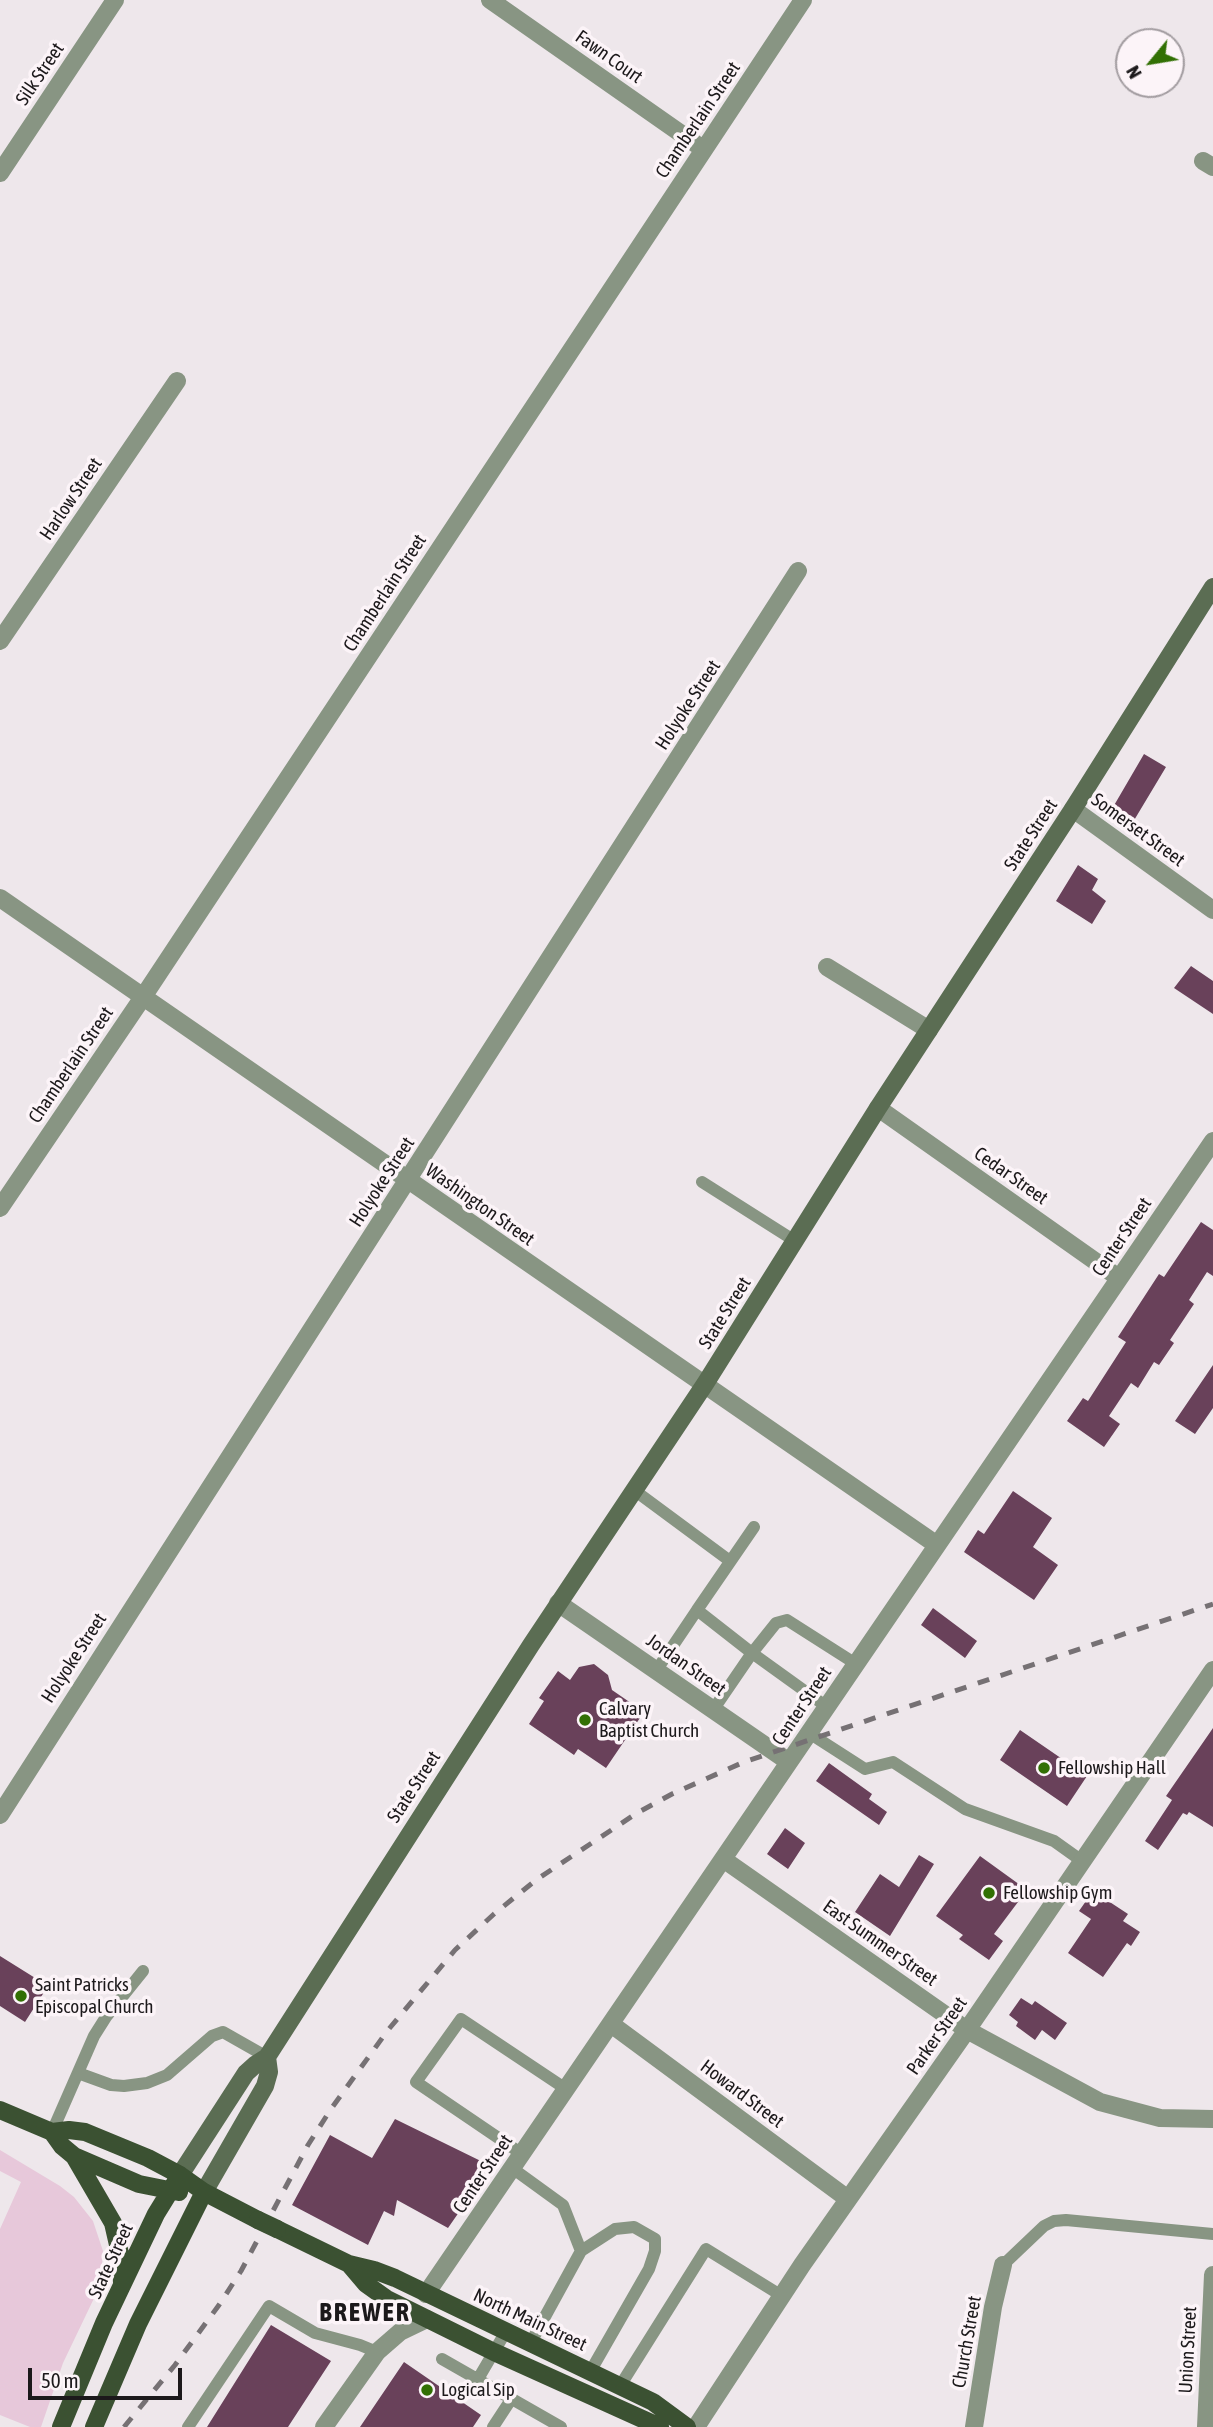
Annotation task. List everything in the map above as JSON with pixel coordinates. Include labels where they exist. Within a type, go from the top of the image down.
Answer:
[{"type":"main road","name":"State Street","points":[[61,2427],[89,2355],[169,2192],[246,2073],[267,2057],[558,1603],[705,1384],[878,1108],[1073,809],[1213,587]]},
{"type":"main road","name":"State Street","points":[[94,2427],[138,2324],[204,2192],[265,2086],[269,2072],[267,2057]]},
{"type":"main road","name":"North Main Street","points":[[0,2110],[52,2132],[85,2132],[148,2158],[204,2192],[349,2264],[385,2274],[663,2407],[688,2427]]},
{"type":"main road","name":"North Main Street","points":[[52,2132],[74,2156],[139,2184],[169,2192],[204,2192]]},
{"type":"main road","points":[[74,2156],[113,2223],[121,2258],[122,2287]]},
{"type":"main road","name":"North Main Street","points":[[349,2264],[375,2292],[494,2352],[660,2427]]},
{"type":"street","name":"Silk Street","points":[[0,173],[6,152],[115,0]]},
{"type":"street","name":"Fawn Court","points":[[490,0],[703,149]]},
{"type":"street","name":"Chamberlain Street","points":[[0,1208],[143,997],[803,0]]},
{"type":"street","name":"Harlow Street","points":[[0,641],[177,381]]},
{"type":"street","name":"Holyoke Street","points":[[0,1815],[798,572]]},
{"type":"street","name":"Somerset Street","points":[[1073,809],[1213,910]]},
{"type":"street","name":"Washington Street","points":[[0,898],[937,1545]]},
{"type":"street","points":[[827,967],[929,1030]]},
{"type":"street","name":"Cedar Street","points":[[878,1108],[1119,1278]]},
{"type":"street","name":"Center Street","points":[[426,2294],[1213,1141]]},
{"type":"street","name":"Jordan Street","points":[[558,1603],[789,1762]]},
{"type":"street","name":"Parker Street","points":[[696,2427],[848,2199],[1213,1670]]},
{"type":"street","name":"East Summer Street","points":[[723,1859],[967,2030],[1100,2102],[1160,2118],[1213,2119]]},
{"type":"street","name":"Howard Street","points":[[611,2024],[848,2199]]},
{"type":"street","name":"Church Street","points":[[974,2427],[993,2306],[1003,2265]]},
{"type":"street","name":"Union Street","points":[[1206,2427],[1213,2275]]},
{"type":"street","points":[[324,2427],[377,2352],[394,2336],[427,2319]]},
{"type":"lane","points":[[702,1182],[794,1241]]},
{"type":"lane","points":[[634,1490],[730,1561]]},
{"type":"lane","points":[[656,1671],[754,1527]]},
{"type":"lane","points":[[697,1610],[827,1707]]},
{"type":"lane","points":[[713,1710],[776,1623],[787,1620],[856,1664]]},
{"type":"lane","points":[[809,1733],[865,1769],[893,1762],[965,1809],[1054,1842],[1082,1861]]},
{"type":"lane","points":[[52,2132],[100,2026],[143,1971]]},
{"type":"lane","points":[[566,2089],[461,2019],[416,2082],[517,2161],[563,2205],[581,2251]]},
{"type":"lane","points":[[78,2073],[111,2085],[147,2083],[167,2075],[212,2036],[223,2032],[267,2057]]},
{"type":"lane","points":[[1003,2265],[1044,2225],[1054,2221],[1213,2234]]},
{"type":"lane","points":[[530,2344],[581,2251],[615,2229],[634,2227],[654,2239],[655,2251],[649,2269],[590,2372]]},
{"type":"lane","points":[[620,2386],[706,2249],[782,2296]]},
{"type":"lane","points":[[188,2427],[270,2306],[315,2333],[377,2352]]},
{"type":"lane","points":[[478,2379],[505,2333]]},
{"type":"lane","points":[[442,2359],[557,2426]]},
{"type":"lane","points":[[493,2427],[512,2399]]},
{"type":"shaded area","points":[[0,2150],[74,2197],[93,2221],[103,2251],[97,2292],[63,2363],[41,2427],[30,2427],[0,2415],[0,2229],[21,2182],[0,2171]]},
{"type":"building","points":[[1144,754],[1166,767],[1130,827],[1109,814]]},
{"type":"building","points":[[1078,865],[1098,879],[1092,890],[1106,901],[1092,924],[1056,901]]},
{"type":"building","points":[[1191,966],[1213,981],[1213,1014],[1174,988]]},
{"type":"building","points":[[1201,1222],[1213,1230],[1213,1276],[1207,1272],[1189,1300],[1194,1304],[1170,1340],[1174,1343],[1159,1365],[1154,1362],[1138,1388],[1131,1383],[1109,1416],[1120,1424],[1104,1447],[1067,1421],[1083,1398],[1088,1401],[1126,1342],[1118,1337],[1159,1274],[1164,1277]]},
{"type":"building","points":[[1213,1365],[1213,1408],[1195,1434],[1175,1421]]},
{"type":"building","points":[[1013,1491],[1052,1518],[1033,1547],[1058,1565],[1034,1600],[964,1552],[978,1530],[984,1534]]},
{"type":"building","points":[[933,1608],[977,1641],[965,1658],[921,1625]]},
{"type":"building","name":"Calvary Baptist Church","points":[[594,1664],[608,1675],[612,1690],[644,1712],[606,1768],[578,1749],[574,1755],[529,1724],[544,1701],[539,1698],[558,1671],[570,1680],[579,1667]]},
{"type":"building","points":[[1213,1728],[1213,1827],[1189,1812],[1187,1815],[1183,1813],[1158,1850],[1145,1841],[1172,1800],[1166,1796]]},
{"type":"building","name":"Fellowship Hall","points":[[1020,1730],[1087,1776],[1067,1806],[1000,1760]]},
{"type":"building","points":[[829,1763],[872,1794],[869,1799],[887,1812],[879,1825],[816,1781]]},
{"type":"building","points":[[785,1828],[805,1843],[788,1869],[767,1854]]},
{"type":"building","points":[[919,1855],[934,1864],[890,1936],[855,1912],[880,1874],[899,1887]]},
{"type":"building","name":"Fellowship Gym","points":[[980,1856],[1027,1890],[994,1934],[1003,1941],[989,1960],[959,1939],[963,1935],[936,1916]]},
{"type":"building","points":[[1093,1891],[1128,1914],[1123,1921],[1140,1932],[1131,1946],[1127,1943],[1103,1977],[1068,1953],[1091,1919],[1079,1911]]},
{"type":"building","name":"Saint Patricks Episcopal Church","points":[[0,1956],[48,1986],[25,2022],[0,2006]]},
{"type":"building","points":[[1021,1998],[1032,2005],[1035,2001],[1067,2023],[1055,2040],[1042,2030],[1035,2040],[1016,2026],[1018,2022],[1009,2015]]},
{"type":"building","points":[[395,2119],[491,2166],[448,2228],[397,2200],[394,2216],[384,2211],[368,2245],[292,2205],[330,2135],[372,2158]]},
{"type":"building","points":[[271,2325],[331,2361],[288,2427],[207,2427]]},
{"type":"building","points":[[404,2362],[481,2415],[473,2427],[360,2427]]},
{"type":"railway","points":[[124,2427],[175,2365],[219,2305],[241,2271],[308,2145],[388,2030],[455,1950],[536,1880],[637,1813],[744,1762],[1213,1604]]},
{"type":"place","name":"Calvary Baptist Church","points":[[585,1720]]},
{"type":"place","name":"Fellowship Hall","points":[[1044,1768]]},
{"type":"place","name":"Fellowship Gym","points":[[989,1893]]},
{"type":"place","name":"Saint Patricks Episcopal Church","points":[[21,1996]]},
{"type":"place","name":"Logical Sip","points":[[427,2390]]},
{"type":"district","name":"BREWER","points":[[365,2313]]}]
